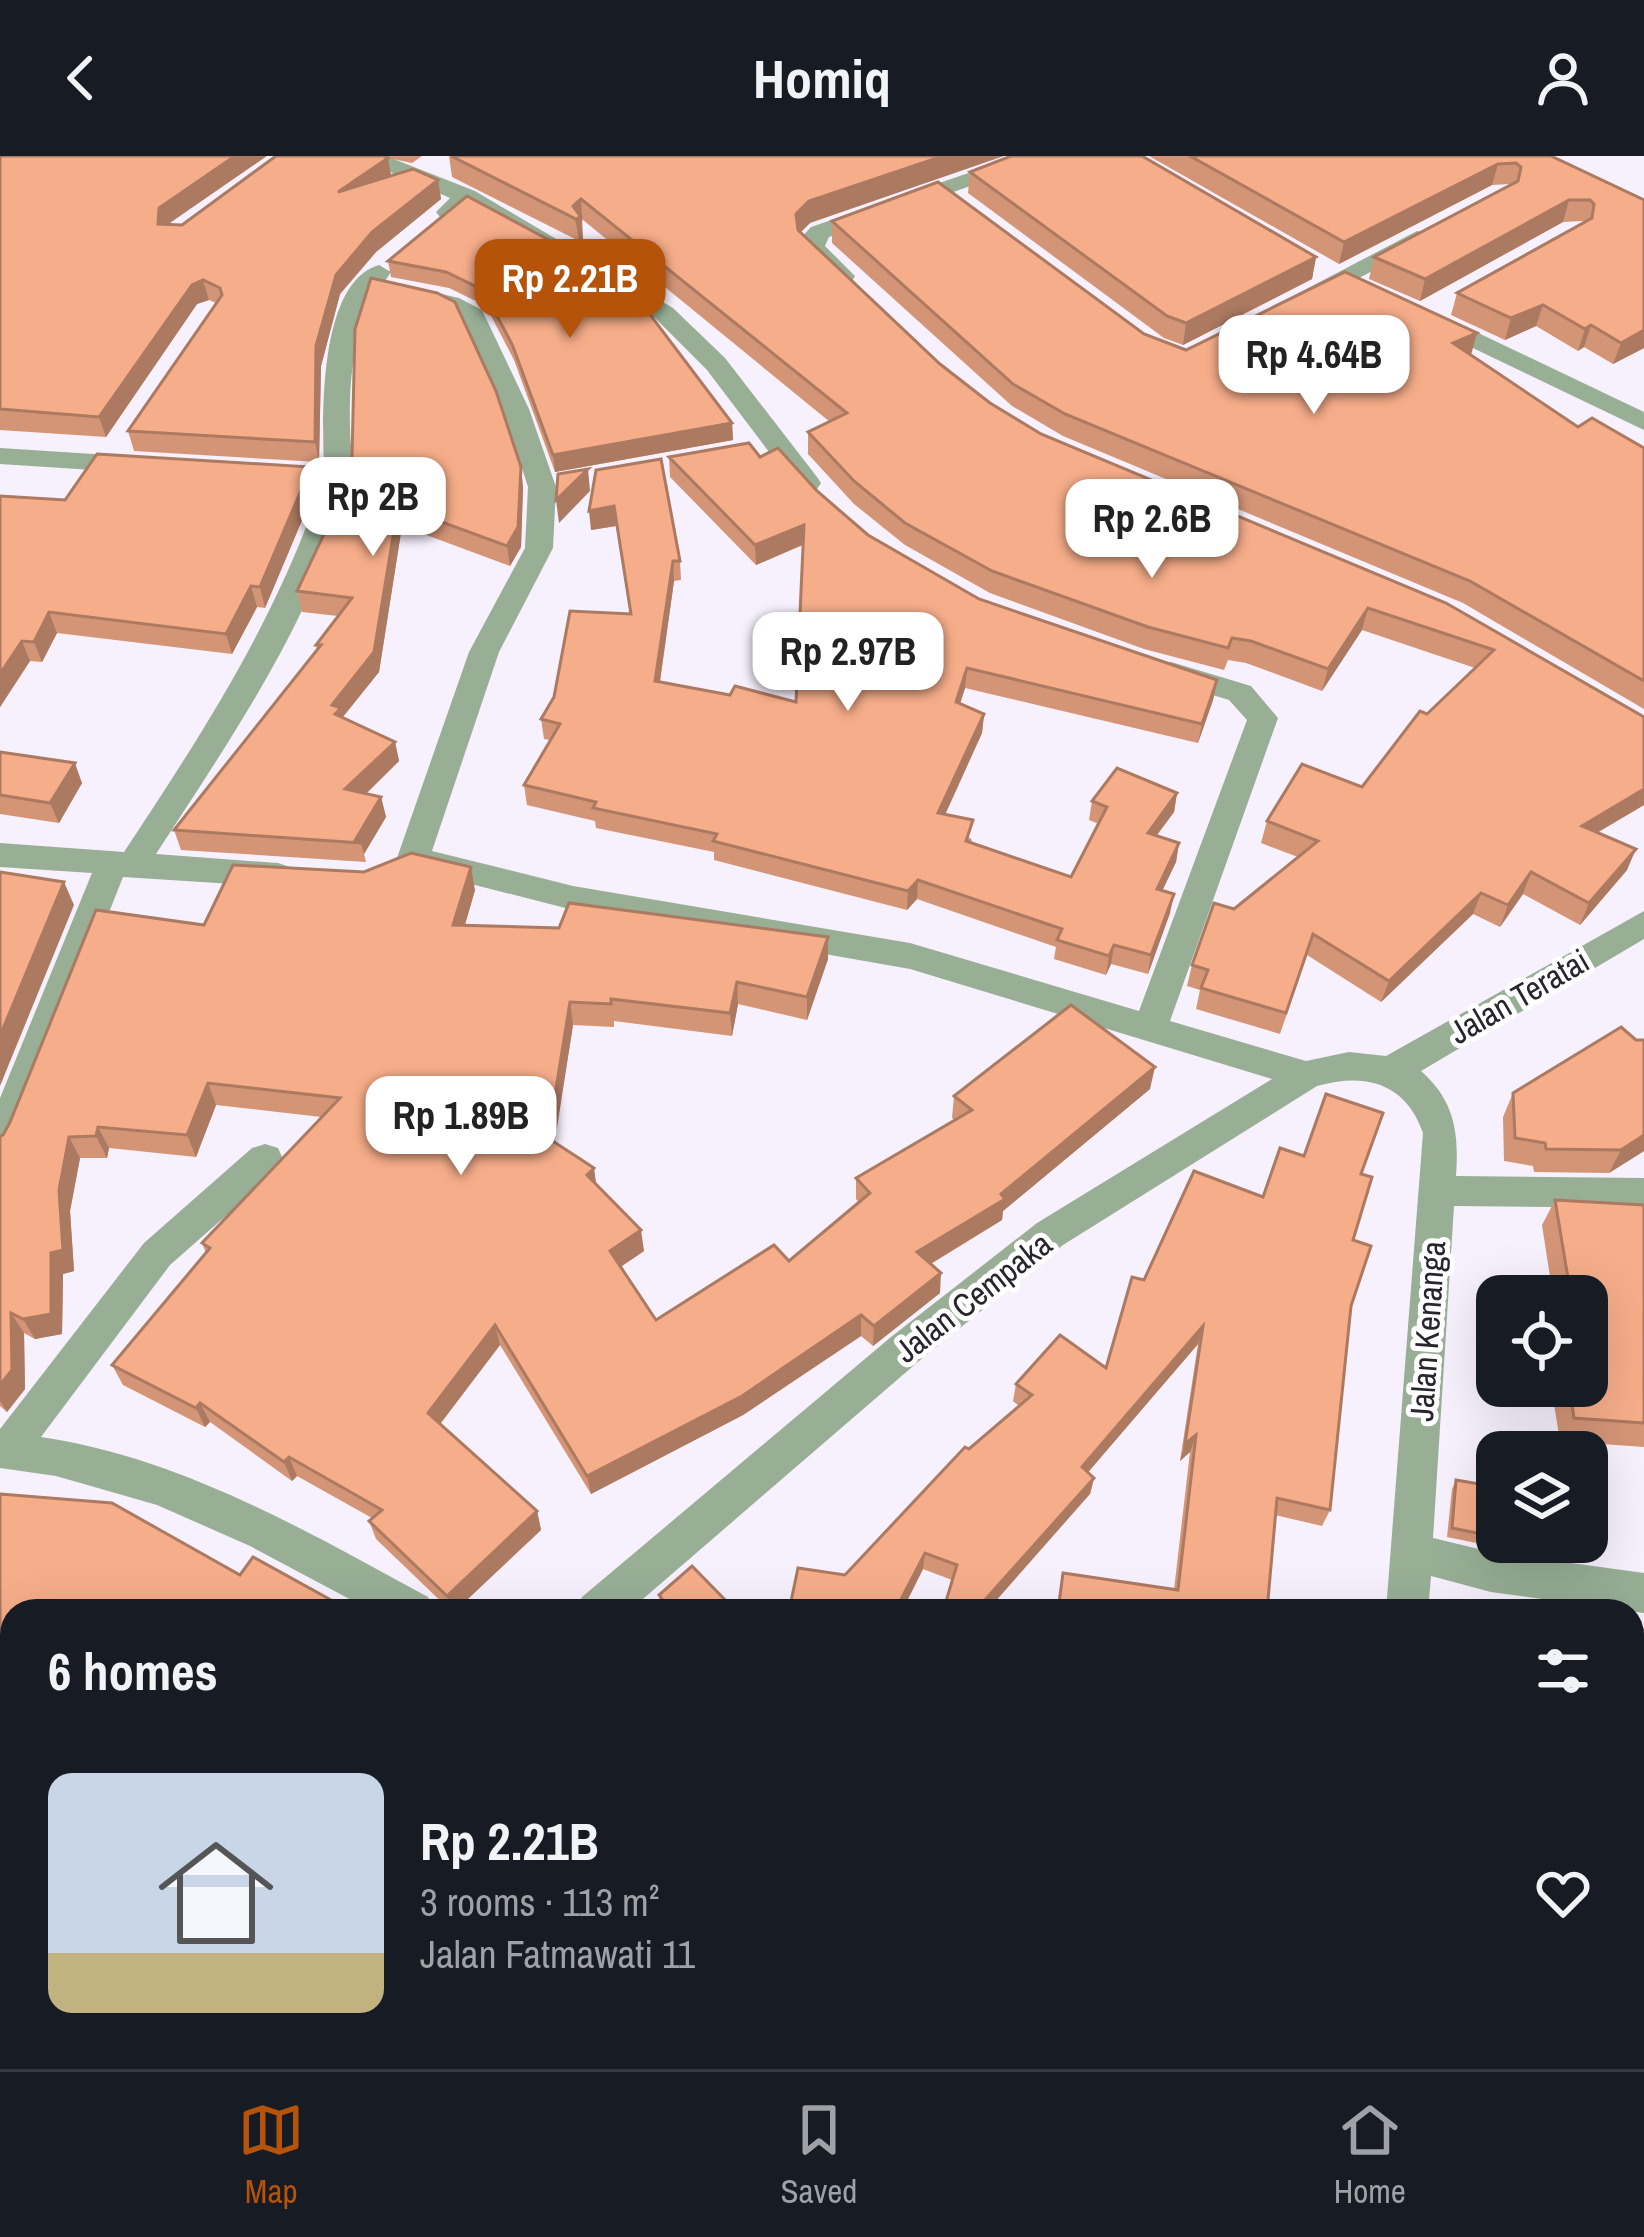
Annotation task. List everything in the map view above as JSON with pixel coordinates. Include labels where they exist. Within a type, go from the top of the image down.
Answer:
[{"type":"street","points":[[365,156],[467,196],[664,313],[716,364],[764,448],[828,504]]},
{"type":"street","points":[[865,296],[813,248],[812,239],[950,198],[1041,156]]},
{"type":"street","points":[[433,226],[467,196]]},
{"type":"street","points":[[1284,308],[1441,226]]},
{"type":"street","points":[[0,1142],[122,865],[247,688],[310,564],[338,476],[336,392],[343,345],[364,284],[398,255]]},
{"type":"street","points":[[1306,259],[1339,279],[1412,305],[1644,422]]},
{"type":"street","points":[[364,284],[450,303],[473,315],[554,485],[539,548],[484,652],[402,864],[910,956],[1306,1075]]},
{"type":"street","points":[[0,456],[113,454],[178,467]]},
{"type":"street","points":[[248,471],[338,476]]},
{"type":"street","points":[[1134,662],[1240,693],[1263,718],[1149,1030]]},
{"type":"street","points":[[0,855],[322,877]]},
{"type":"street","name":"Jalan Teratai","points":[[1394,1069],[1644,923]]},
{"type":"street","name":"Jalan Cempaka","points":[[611,1599],[905,1348],[1050,1234],[1306,1075],[1354,1063],[1394,1069]]},
{"type":"street","name":"Jalan Kenanga","points":[[1394,1069],[1418,1087],[1437,1118],[1437,1191],[1408,1599]]},
{"type":"street","points":[[265,1159],[166,1244],[4,1450],[150,1480],[389,1599]]},
{"type":"street","points":[[1437,1191],[1644,1193]]},
{"type":"street","points":[[1412,1552],[1491,1572],[1644,1593]]},
{"type":"building","points":[[0,156],[235,156],[159,208],[158,224],[182,225],[276,156],[388,158],[338,192],[413,169],[438,180],[372,232],[336,275],[316,346],[315,442],[128,431],[222,295],[220,288],[203,280],[192,285],[99,417],[0,409]]},
{"type":"building","points":[[451,156],[943,156],[809,201],[796,214],[798,230],[940,364],[1041,434],[1446,603],[1644,717],[1644,789],[1582,826],[1636,849],[1589,903],[1531,872],[1508,905],[1481,893],[1389,981],[1313,934],[1286,1013],[1201,988],[1208,970],[1192,965],[1214,903],[1234,909],[1318,841],[1267,821],[1302,764],[1362,787],[1420,711],[1427,714],[1494,650],[1368,608],[1328,669],[1251,641],[1232,638],[1228,648],[1148,627],[992,571],[905,523],[854,481],[808,432],[847,413],[581,199],[573,206],[581,217],[576,219]]},
{"type":"building","points":[[1011,156],[1142,156],[1316,257],[1186,323],[1167,316],[970,172]]},
{"type":"building","points":[[1190,156],[1551,156],[1644,200],[1644,330],[1621,343],[1543,305],[1511,318],[1457,293],[1592,218],[1590,200],[1569,200],[1425,279],[1374,257],[1518,181],[1521,167],[1516,163],[1498,164],[1344,242]]},
{"type":"building","points":[[938,182],[1144,334],[1186,350],[1345,272],[1477,333],[1453,343],[1578,427],[1592,418],[1644,448],[1644,681],[1470,581],[1065,414],[1013,384],[832,221]]},
{"type":"building","points":[[467,196],[549,240],[514,260],[569,320],[636,296],[732,423],[553,455],[512,344],[483,290],[446,272],[388,261]]},
{"type":"building","points":[[371,278],[437,293],[455,302],[496,391],[521,467],[518,527],[507,546],[398,506],[374,652],[332,705],[341,708],[335,714],[395,742],[345,789],[381,797],[354,842],[361,843],[174,830],[321,645],[316,645],[352,598],[297,591],[335,511],[352,457],[355,329]]},
{"type":"building","points":[[749,443],[760,457],[778,448],[817,491],[868,535],[979,599],[1217,680],[1202,724],[967,668],[956,702],[984,714],[938,813],[973,820],[966,841],[1071,877],[1107,807],[1092,801],[1117,768],[1177,793],[1148,833],[1179,843],[1157,889],[1174,894],[1151,955],[1114,945],[1109,956],[1057,940],[1062,929],[918,880],[908,891],[713,841],[717,834],[593,808],[596,802],[524,785],[560,724],[541,719],[554,697],[570,611],[631,614],[614,506],[589,511],[596,470],[661,459],[680,561],[673,561],[655,681],[730,695],[735,686],[796,702],[804,525],[755,545],[669,457]]},
{"type":"building","points":[[97,454],[311,467],[260,587],[251,586],[226,634],[49,612],[34,642],[22,641],[0,674],[0,496],[65,500]]},
{"type":"building","points":[[588,469],[556,500],[558,474]]},
{"type":"building","points":[[0,752],[75,763],[50,803],[0,795]]},
{"type":"building","points":[[411,853],[471,867],[453,925],[559,928],[569,903],[828,937],[807,997],[737,982],[730,1013],[611,999],[611,1004],[570,1002],[548,1138],[594,1168],[587,1175],[641,1230],[610,1251],[656,1320],[774,1245],[789,1261],[870,1193],[856,1178],[972,1110],[954,1096],[1071,1005],[1155,1067],[1001,1194],[1005,1199],[917,1252],[941,1273],[874,1326],[861,1315],[742,1396],[587,1476],[495,1325],[428,1413],[537,1511],[447,1596],[369,1521],[382,1510],[289,1457],[284,1462],[200,1403],[196,1408],[112,1365],[210,1248],[202,1243],[340,1098],[208,1083],[187,1135],[98,1127],[96,1136],[69,1137],[59,1190],[63,1250],[51,1253],[51,1314],[23,1319],[11,1313],[12,1370],[0,1385],[0,1136],[10,1122],[96,910],[204,925],[233,865],[364,872]]},
{"type":"building","points":[[0,872],[64,882],[0,1036]]},
{"type":"building","points":[[1621,1027],[1636,1040],[1644,1040],[1644,1135],[1621,1150],[1546,1149],[1545,1143],[1515,1138],[1513,1093]]},
{"type":"building","points":[[1326,1094],[1383,1113],[1361,1174],[1372,1177],[1353,1240],[1371,1246],[1351,1306],[1330,1510],[1277,1498],[1268,1599],[1060,1599],[1063,1573],[1178,1590],[1196,1435],[1185,1444],[1203,1326],[1082,1467],[1094,1478],[986,1599],[947,1599],[957,1565],[925,1553],[901,1599],[792,1599],[798,1568],[845,1575],[965,1447],[969,1449],[1032,1395],[1016,1384],[1060,1335],[1106,1368],[1132,1277],[1144,1280],[1194,1171],[1263,1197],[1280,1148],[1304,1156]]},
{"type":"building","points":[[1555,1200],[1644,1205],[1644,1423],[1574,1418],[1572,1407],[1608,1407],[1608,1275],[1568,1275]]},
{"type":"building","points":[[1456,1480],[1476,1483],[1476,1533],[1452,1528]]},
{"type":"building","points":[[0,1494],[112,1503],[240,1575],[253,1557],[329,1599],[0,1599]]},
{"type":"building","points":[[692,1566],[724,1599],[662,1599],[659,1595]]}]
